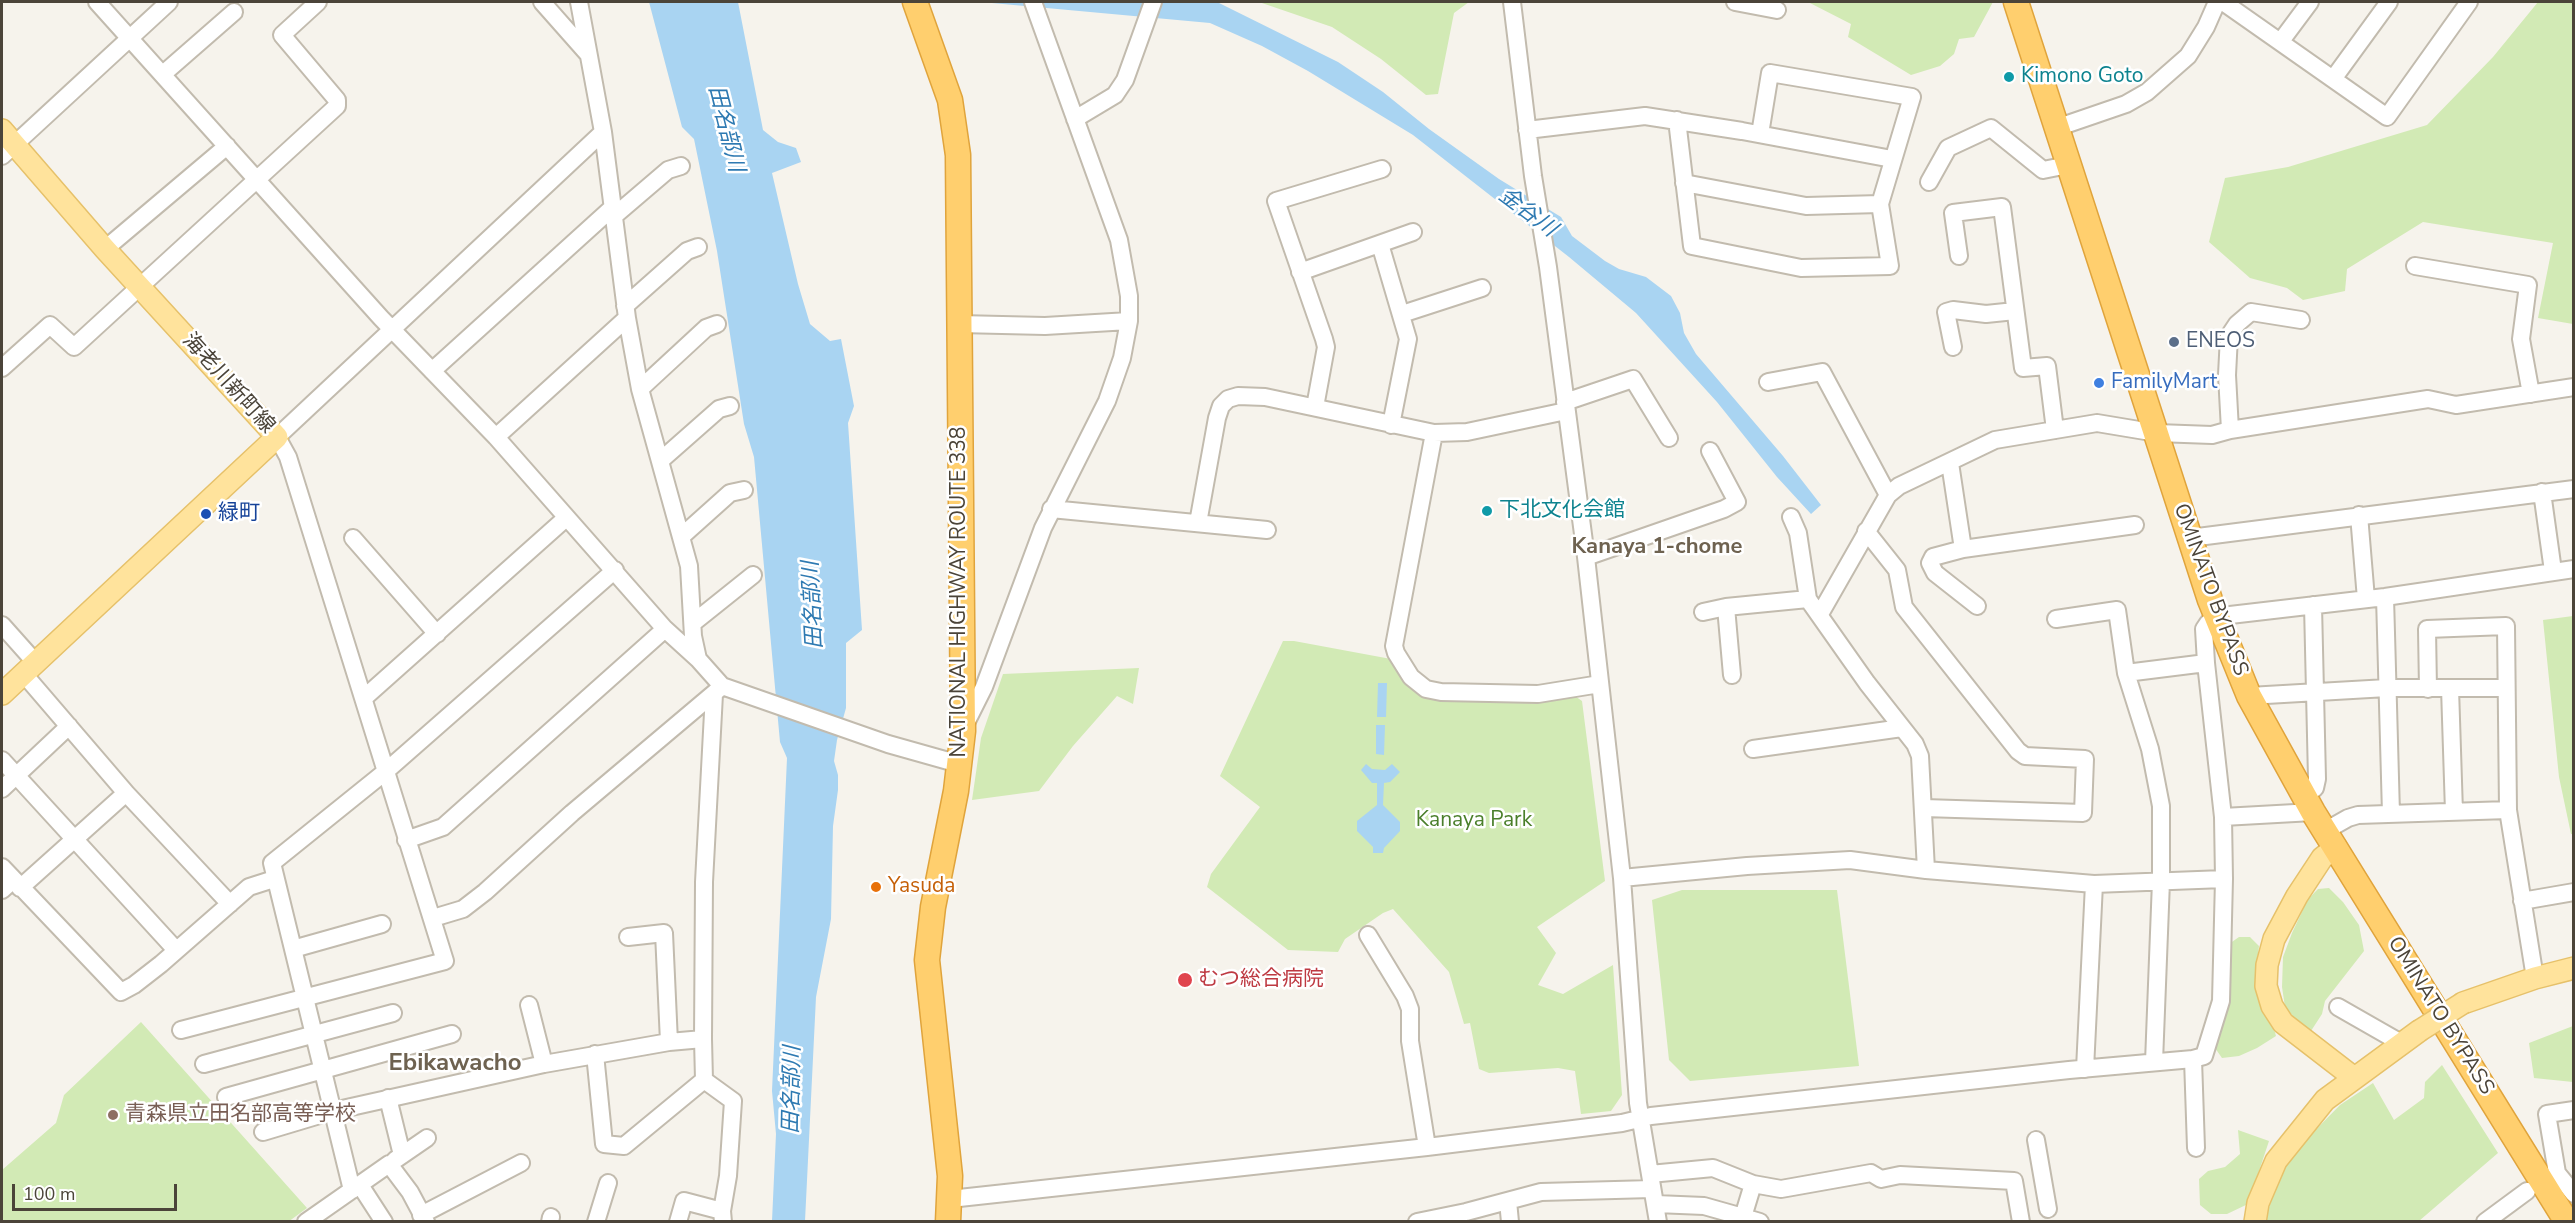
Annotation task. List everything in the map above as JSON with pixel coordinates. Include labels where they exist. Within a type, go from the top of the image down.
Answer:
[{"type":"highway","name":"NATIONAL HIGHWAY ROUTE 338","points":[[915,2],[950,100],[958,155],[963,731],[950,828],[933,907],[927,960],[950,1176],[949,1210]]},
{"type":"highway","name":"OMINATO BYPASS","points":[[2016,2],[2216,618],[2249,696],[2319,822],[2567,1221]]},
{"type":"main road","name":"海老川新町線","points":[[2,694],[277,437],[6,143]]},
{"type":"main road","points":[[2319,822],[2322,858],[2296,896],[2274,939],[2267,964],[2266,986],[2272,1006],[2283,1023],[2353,1077]]},
{"type":"main road","points":[[2255,1221],[2258,1203],[2276,1161],[2325,1100],[2353,1077],[2418,1031],[2463,1004],[2535,978],[2574,968]]},
{"type":"street","points":[[98,2],[392,329],[496,437],[665,629],[698,659],[718,690],[704,882],[704,1080]]},
{"type":"street","points":[[6,143],[169,2]]},
{"type":"street","points":[[2,368],[50,325],[74,347],[337,106],[337,100],[282,35],[318,2]]},
{"type":"street","points":[[542,2],[588,54]]},
{"type":"street","points":[[579,2],[603,132],[626,312],[640,389],[689,566],[698,659]]},
{"type":"street","points":[[963,731],[984,687],[1051,509],[1107,401],[1122,358],[1129,321],[1130,296],[1119,240],[1033,2]]},
{"type":"street","points":[[1075,119],[1115,95],[1125,80],[1153,2]]},
{"type":"street","points":[[1512,2],[1535,192],[1544,239],[1586,557],[1622,878],[1640,1119],[1658,1221]]},
{"type":"street","points":[[1735,2],[1777,10]]},
{"type":"street","points":[[2056,128],[2126,104],[2155,87],[2188,56],[2206,27],[2217,2]]},
{"type":"street","points":[[2223,2],[2387,117],[2466,2]]},
{"type":"street","points":[[2281,41],[2310,2]]},
{"type":"street","points":[[2333,79],[2389,2]]},
{"type":"street","points":[[163,74],[234,12]]},
{"type":"street","points":[[1677,120],[1692,246],[1801,268],[1890,266],[1880,204],[1912,97],[1770,73],[1760,134]]},
{"type":"street","points":[[1527,130],[1645,116],[1760,134],[1892,159]]},
{"type":"street","points":[[1929,182],[1948,148],[1990,128],[2043,170],[2068,165]]},
{"type":"street","points":[[181,1030],[444,961],[433,918],[406,840],[288,457],[277,437],[603,132]]},
{"type":"street","points":[[105,249],[226,146]]},
{"type":"street","points":[[432,371],[612,212],[668,170],[681,166]]},
{"type":"street","points":[[1315,407],[1326,347],[1276,201],[1382,168]]},
{"type":"street","points":[[1684,183],[1806,206],[1880,204]]},
{"type":"street","points":[[1959,256],[1953,213],[2002,207],[2023,368],[2047,366],[2055,430]]},
{"type":"street","points":[[1300,272],[1413,232]]},
{"type":"street","points":[[1380,244],[1408,339],[1391,425]]},
{"type":"street","points":[[496,437],[687,251],[698,247]]},
{"type":"street","points":[[2415,266],[2528,285],[2521,339],[2531,394]]},
{"type":"street","points":[[1402,314],[1482,288]]},
{"type":"street","points":[[1953,347],[1946,312],[1953,310],[1986,314],[2015,311]]},
{"type":"street","points":[[2230,430],[2227,375],[2229,336],[2237,324],[2251,312],[2301,320]]},
{"type":"street","points":[[959,324],[1017,326],[1129,321]]},
{"type":"street","points":[[640,389],[706,328],[717,324]]},
{"type":"street","points":[[1768,382],[1822,372],[1888,495]]},
{"type":"street","points":[[1198,523],[1217,417],[1221,406],[1228,399],[1250,395],[1434,433],[1467,432],[1566,406],[1633,379],[1669,438]]},
{"type":"street","points":[[1820,614],[1888,495],[1899,486],[1995,440],[2097,423],[2157,433],[2197,436],[2428,399],[2456,405],[2574,387]]},
{"type":"street","points":[[660,461],[719,409],[730,406]]},
{"type":"street","points":[[1434,433],[1394,646],[1411,677],[1426,689],[1442,692],[1538,694],[1600,684]]},
{"type":"street","points":[[1586,557],[1725,509],[1737,502],[1710,451]]},
{"type":"street","points":[[1950,463],[1963,549]]},
{"type":"street","points":[[2190,538],[2574,489]]},
{"type":"street","points":[[682,536],[730,493],[744,490]]},
{"type":"street","points":[[2542,492],[2553,572]]},
{"type":"street","points":[[1051,509],[1267,530]]},
{"type":"street","points":[[2359,515],[2366,599]]},
{"type":"street","points":[[1791,517],[1798,533],[1808,599],[1867,683],[1915,744],[1920,756],[1926,870]]},
{"type":"street","points":[[364,698],[566,518]]},
{"type":"street","points":[[1977,606],[1935,573],[1930,563],[1933,557],[1963,549],[2135,525]]},
{"type":"street","points":[[1866,531],[1897,570],[1904,607],[2018,751],[2025,756],[2085,759],[2083,813],[1924,808]]},
{"type":"street","points":[[353,538],[437,634]]},
{"type":"street","points":[[949,1210],[1640,1119],[2204,1056],[2221,1001],[2224,879],[2223,817],[2206,663],[2204,629],[2208,623],[2216,618],[2385,597],[2574,569]]},
{"type":"street","points":[[384,1221],[356,1187],[333,1111],[274,879],[272,863],[385,772],[615,570]]},
{"type":"street","points":[[693,623],[753,575]]},
{"type":"street","points":[[2385,597],[2391,814]]},
{"type":"street","points":[[1703,612],[1726,607],[1808,599]]},
{"type":"street","points":[[2313,605],[2317,779],[2314,788],[2319,822]]},
{"type":"street","points":[[1726,607],[1732,675]]},
{"type":"street","points":[[2056,619],[2117,610],[2126,673],[2150,749],[2161,806],[2161,881],[2154,1062]]},
{"type":"street","points":[[2,625],[69,726],[126,792],[230,904]]},
{"type":"street","points":[[2428,689],[2427,629],[2506,626],[2508,810],[2535,978]]},
{"type":"street","points":[[406,840],[443,827],[665,629]]},
{"type":"street","points":[[2126,673],[2206,663]]},
{"type":"street","points":[[2249,696],[2387,688],[2505,688]]},
{"type":"street","points":[[2450,688],[2454,812]]},
{"type":"street","points":[[718,690],[959,764]]},
{"type":"street","points":[[433,918],[463,909],[485,892],[572,813],[718,690]]},
{"type":"street","points":[[2,789],[69,726]]},
{"type":"street","points":[[1753,749],[1902,728]]},
{"type":"street","points":[[2,760],[176,950]]},
{"type":"street","points":[[12,886],[74,840],[126,792]]},
{"type":"street","points":[[2223,817],[2319,822],[2391,814],[2508,810]]},
{"type":"street","points":[[1622,878],[1747,866],[1850,860],[1926,870],[2094,884],[2224,879]]},
{"type":"street","points":[[2,867],[12,886],[121,992],[134,985],[249,887],[274,879]]},
{"type":"street","points":[[2085,1069],[2094,884]]},
{"type":"street","points":[[2522,901],[2574,892]]},
{"type":"street","points":[[293,949],[382,924]]},
{"type":"street","points":[[628,937],[664,933],[669,1042]]},
{"type":"street","points":[[1368,935],[1405,996],[1410,1009],[1410,1041],[1427,1146]]},
{"type":"street","points":[[529,1005],[544,1064]]},
{"type":"street","points":[[2338,1007],[2401,1043]]},
{"type":"street","points":[[204,1064],[393,1013]]},
{"type":"street","points":[[226,1097],[452,1034]]},
{"type":"street","points":[[263,1132],[333,1111],[544,1064],[669,1042],[703,1039]]},
{"type":"street","points":[[595,1054],[604,1144],[624,1146],[704,1080]]},
{"type":"street","points":[[2193,1059],[2196,1148]]},
{"type":"street","points":[[678,1221],[684,1201],[722,1216],[728,1176],[733,1101],[704,1080]]},
{"type":"street","points":[[388,1098],[396,1160],[424,1218],[521,1163]]},
{"type":"street","points":[[2574,1110],[2547,1114],[2561,1173],[2574,1194]]},
{"type":"street","points":[[311,1220],[427,1138]]},
{"type":"street","points":[[2036,1140],[2048,1209]]},
{"type":"street","points":[[1417,1221],[1541,1192],[1653,1189],[1713,1168],[1753,1184],[1781,1190],[1871,1173],[1881,1179],[1900,1175],[2014,1181],[2042,1175]]},
{"type":"street","points":[[2014,1181],[2021,1221]]},
{"type":"street","points":[[596,1221],[608,1183]]},
{"type":"street","points":[[1743,1217],[1753,1184]]},
{"type":"street","points":[[1653,1189],[1760,1221]]},
{"type":"street","points":[[2485,1221],[2527,1191]]},
{"type":"street","points":[[1508,1201],[1510,1221]]},
{"type":"green space","points":[[1259,2],[1469,2],[1454,13],[1438,94],[1426,95],[1381,59],[1332,27]]},
{"type":"green space","points":[[1808,2],[1993,2],[1974,37],[1959,39],[1954,54],[1940,66],[1911,75],[1848,37],[1851,24]]},
{"type":"green space","points":[[2538,2],[2573,2],[2573,324],[2538,318],[2553,243],[2423,222],[2347,269],[2345,291],[2303,300],[2287,288],[2250,278],[2209,242],[2225,178],[2288,167],[2427,125],[2493,57]]},
{"type":"green space","points":[[2574,616],[2573,834],[2571,834],[2559,777],[2543,620]]},
{"type":"green space","name":"Kanaya Park","points":[[1283,641],[1294,641],[1391,659],[1406,681],[1575,696],[1582,701],[1605,881],[1537,927],[1556,953],[1538,985],[1563,994],[1613,965],[1622,1095],[1611,1111],[1581,1114],[1575,1071],[1558,1068],[1489,1073],[1479,1069],[1470,1023],[1464,1024],[1449,972],[1393,909],[1383,913],[1345,939],[1338,952],[1288,950],[1207,887],[1211,874],[1260,807],[1220,776]]},
{"type":"green space","points":[[1139,668],[1133,704],[1117,696],[1073,746],[1039,791],[972,800],[981,738],[1003,674]]},
{"type":"green space","points":[[2329,888],[2343,902],[2359,925],[2364,951],[2325,1001],[2322,1014],[2311,1031],[2297,1021],[2285,1007],[2282,987],[2283,957],[2308,899],[2318,889]]},
{"type":"green space","points":[[1682,890],[1837,890],[1859,1066],[1690,1081],[1669,1060],[1652,900]]},
{"type":"green space","points":[[2239,937],[2250,937],[2259,946],[2255,980],[2262,1008],[2273,1025],[2276,1036],[2239,1056],[2222,1058],[2215,1048],[2229,944]]},
{"type":"green space","name":"青森県立田名部高等学校","points":[[141,1022],[307,1208],[288,1222],[2,1221],[2,1170],[56,1123],[64,1095]]},
{"type":"green space","points":[[2573,1026],[2573,1082],[2534,1078],[2529,1043]]},
{"type":"green space","points":[[2442,1065],[2498,1153],[2419,1221],[2264,1222],[2277,1184],[2293,1153],[2340,1105],[2373,1083],[2394,1120],[2424,1098],[2425,1082]]},
{"type":"green space","points":[[2238,1130],[2269,1141],[2248,1204],[2227,1214],[2211,1214],[2200,1205],[2199,1179],[2208,1171],[2225,1167],[2240,1154]]},
{"type":"water","name":"田名部川","points":[[649,2],[738,2],[763,130],[778,142],[796,148],[801,162],[772,173],[798,284],[810,324],[830,341],[841,339],[854,406],[848,423],[862,630],[846,643],[846,708],[834,761],[838,775],[838,790],[833,826],[831,919],[816,997],[805,1221],[772,1221],[776,1134],[772,1091],[787,758],[780,742],[754,457],[744,424],[717,251],[694,139],[682,127]]},
{"type":"water","name":"金谷川","points":[[981,2],[1217,2],[1338,62],[1383,92],[1429,129],[1499,179],[1561,217],[1572,236],[1605,261],[1619,269],[1646,277],[1671,296],[1680,313],[1684,333],[1696,354],[1783,456],[1821,505],[1811,514],[1777,477],[1717,402],[1636,313],[1569,257],[1413,135],[1308,71],[1262,46],[1210,23]]},
{"type":"water","points":[[1378,683],[1387,683],[1386,717],[1377,717]]},
{"type":"water","points":[[1376,725],[1385,725],[1384,755],[1376,754]]},
{"type":"water","points":[[1366,764],[1372,769],[1385,770],[1392,764],[1400,772],[1390,782],[1384,783],[1383,805],[1400,822],[1400,831],[1384,848],[1383,853],[1373,853],[1373,847],[1357,831],[1357,821],[1377,805],[1377,783],[1372,783],[1361,770]]},
{"type":"place","name":"Kimono Goto","points":[[2009,77]]},
{"type":"place","name":"ENEOS","points":[[2174,342]]},
{"type":"place","name":"FamilyMart","points":[[2099,383]]},
{"type":"place","name":"下北文化会館","points":[[1487,511]]},
{"type":"place","name":"緑町","points":[[206,514]]},
{"type":"place","name":"Yasuda","points":[[876,887]]},
{"type":"place","name":"むつ総合病院","points":[[1185,980]]},
{"type":"place","name":"青森県立田名部高等学校","points":[[113,1115]]},
{"type":"district","name":"Kanaya 1-chome","points":[[1657,548]]},
{"type":"district","name":"Ebikawacho","points":[[455,1064]]}]
